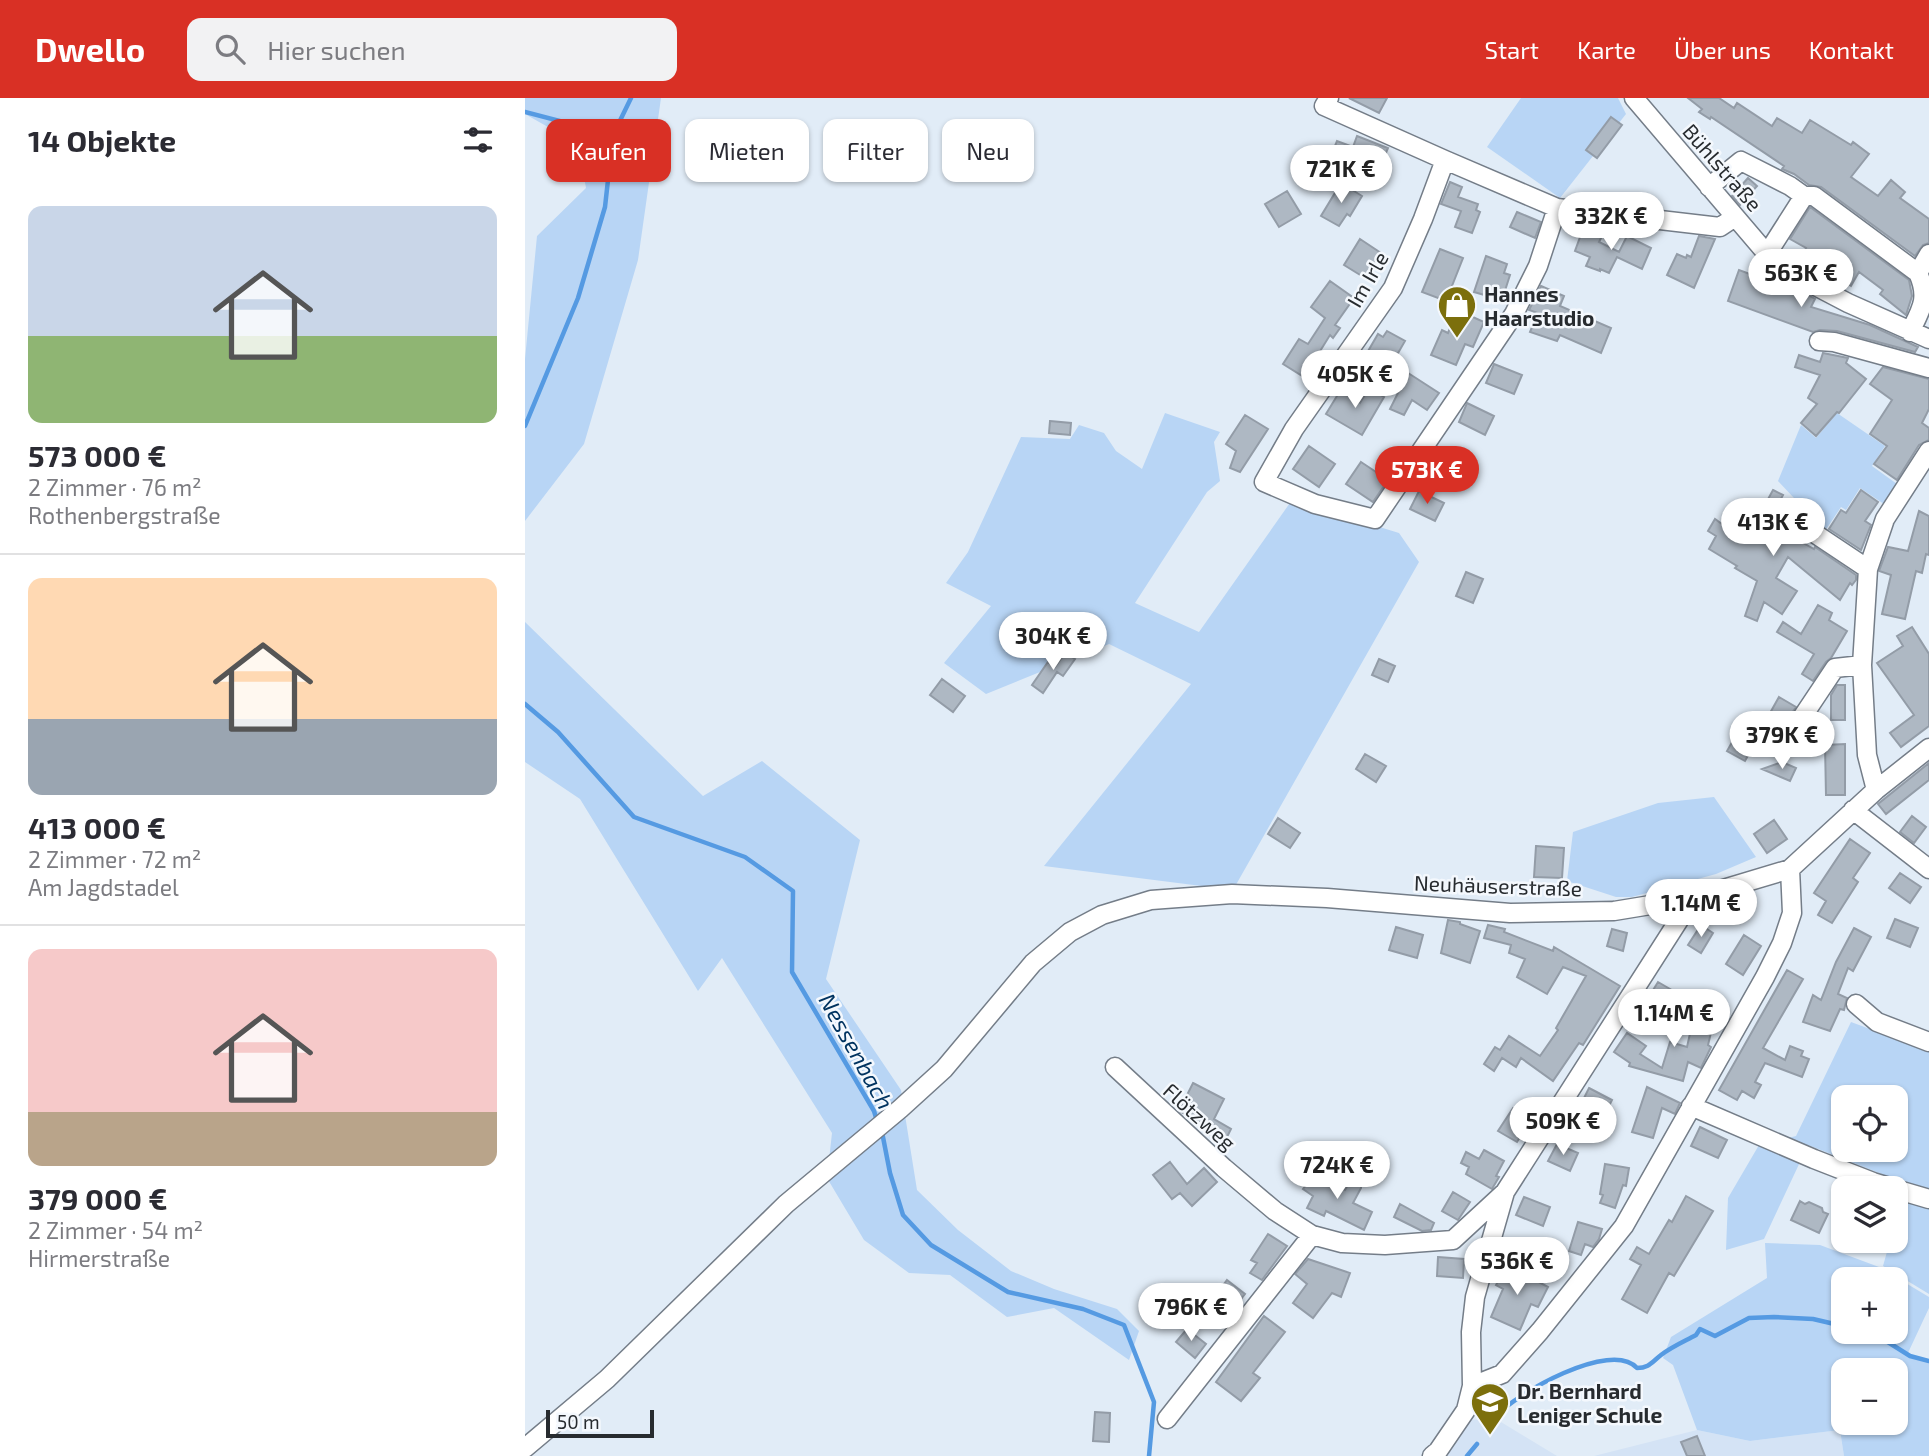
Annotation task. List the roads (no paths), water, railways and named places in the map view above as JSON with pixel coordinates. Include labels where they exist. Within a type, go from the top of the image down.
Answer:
[{"type":"street","name":"Bühlstraße","points":[[1634,98],[1767,254],[1806,281],[1929,339]]},
{"type":"street","points":[[1333,105],[1445,160],[1557,208],[1672,215],[1720,228],[1735,217]]},
{"type":"street","name":"Im Irle","points":[[1445,160],[1393,288],[1294,429],[1265,482],[1315,505],[1375,519],[1514,314],[1538,266],[1557,208]]},
{"type":"street","points":[[1709,187],[1741,161],[1804,196],[1814,196],[1919,273],[1926,299],[1910,332]]},
{"type":"street","points":[[1767,254],[1804,196]]},
{"type":"street","points":[[1919,273],[1929,254]]},
{"type":"street","points":[[1819,341],[1834,342],[1929,368]]},
{"type":"street","points":[[1875,790],[1867,755],[1862,665],[1868,569],[1885,519],[1929,451]]},
{"type":"street","points":[[1806,526],[1868,569]]},
{"type":"street","points":[[1783,746],[1835,668],[1862,665]]},
{"type":"street","name":"Neuhäuserstraße","points":[[525,1448],[607,1379],[786,1204],[944,1069],[1033,963],[1070,932],[1102,915],[1151,900],[1232,894],[1327,898],[1510,913],[1614,911],[1693,898],[1790,869],[1875,790],[1929,748]]},
{"type":"street","points":[[1853,810],[1929,869]]},
{"type":"street","points":[[1472,1386],[1502,1374],[1624,1226],[1759,989],[1782,943],[1792,913],[1790,869]]},
{"type":"street","points":[[1453,1240],[1505,1192],[1693,898]]},
{"type":"street","points":[[1856,1004],[1877,1022],[1929,1042]]},
{"type":"street","name":"Flötzweg","points":[[1115,1067],[1224,1168],[1275,1211],[1312,1235],[1342,1242],[1385,1245],[1453,1240],[1491,1241]]},
{"type":"street","points":[[1691,1106],[1860,1176]]},
{"type":"street","points":[[1432,1456],[1466,1410],[1472,1386],[1471,1332],[1475,1297],[1505,1192]]},
{"type":"street","points":[[1908,1193],[1929,1199]]},
{"type":"street","points":[[1167,1419],[1312,1235]]},
{"type":"waterway","name":"Nessenbach","points":[[525,426],[578,298],[605,207],[613,135],[631,98]]},
{"type":"waterway","points":[[525,112],[552,119]]},
{"type":"waterway","name":"Nessenbach","points":[[525,704],[558,732],[634,817],[745,857],[793,891],[792,972],[874,1111],[877,1121]]},
{"type":"waterway","name":"Nessenbach","points":[[882,1132],[890,1173],[903,1215],[931,1245],[1008,1292],[1083,1309],[1124,1325],[1154,1402],[1149,1456]]},
{"type":"waterway","points":[[1495,1417],[1542,1384],[1586,1365],[1607,1360],[1624,1361],[1637,1368],[1645,1367],[1669,1349],[1696,1335],[1700,1329],[1715,1336],[1749,1318],[1813,1319],[1831,1323]]},
{"type":"waterway","points":[[1891,1344],[1910,1356],[1929,1361]]},
{"type":"waterway","points":[[1467,1456],[1477,1444]]},
{"type":"place","name":"Hannes Haarstudio","points":[[1457,339]]},
{"type":"place","name":"Dr. Bernhard Leniger Schule","points":[[1490,1436]]}]
